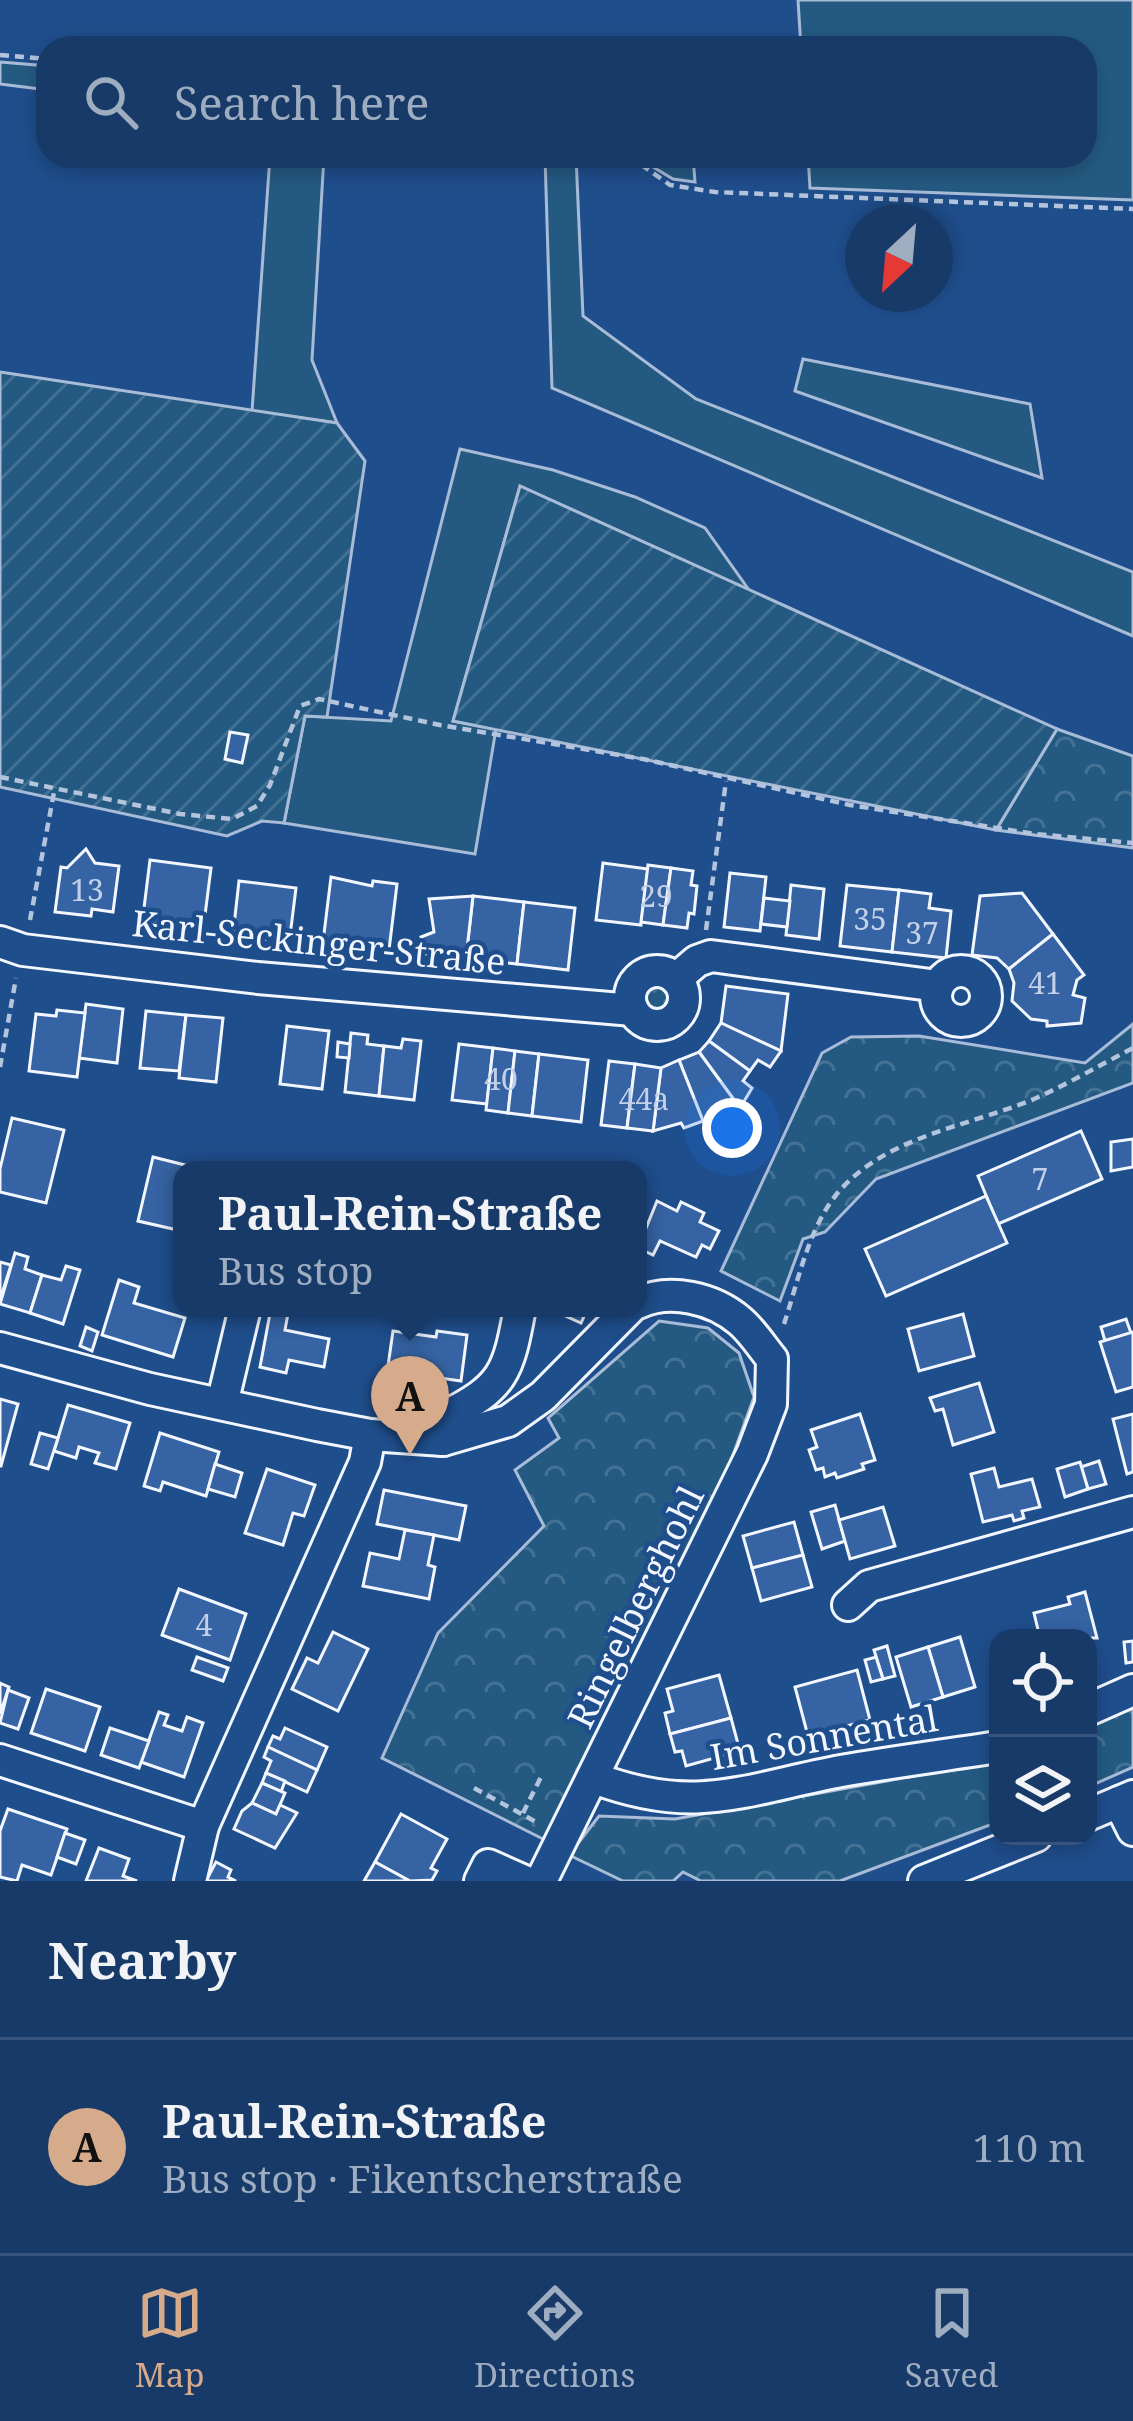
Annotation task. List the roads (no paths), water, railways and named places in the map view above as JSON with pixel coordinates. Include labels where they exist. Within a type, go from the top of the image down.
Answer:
[{"type":"street","name":"Karl-Seckinger-Straße","points":[[0,942],[23,950],[258,978],[633,1010],[646,1023],[664,1024],[679,1013],[683,996],[676,979],[711,956],[938,986]]},
{"type":"street","name":"Ringelberghohl","points":[[541,1881],[752,1454],[771,1404],[772,1359],[741,1321],[677,1294],[647,1301]]},
{"type":"street","points":[[222,1405],[243,1317]]},
{"type":"street","points":[[443,1440],[444,1417],[498,1384],[512,1353],[518,1317]]},
{"type":"street","points":[[0,1348],[222,1405],[370,1435],[443,1440],[508,1421],[543,1396],[621,1317]]},
{"type":"street","points":[[190,1881],[203,1826],[365,1462],[370,1435]]},
{"type":"street","points":[[848,1605],[869,1586],[1133,1512]]},
{"type":"street","points":[[1097,1706],[1133,1690]]},
{"type":"street","name":"Im Sonnental","points":[[594,1778],[660,1798],[706,1800],[839,1772],[989,1748]]},
{"type":"street","points":[[0,1760],[203,1826]]},
{"type":"street","points":[[1097,1814],[1128,1810]]},
{"type":"street","points":[[924,1881],[1014,1845]]},
{"type":"street","points":[[480,1881],[488,1864],[524,1881]]},
{"type":"place","name":"Paul-Rein-Straße","points":[[410,1455]]}]
